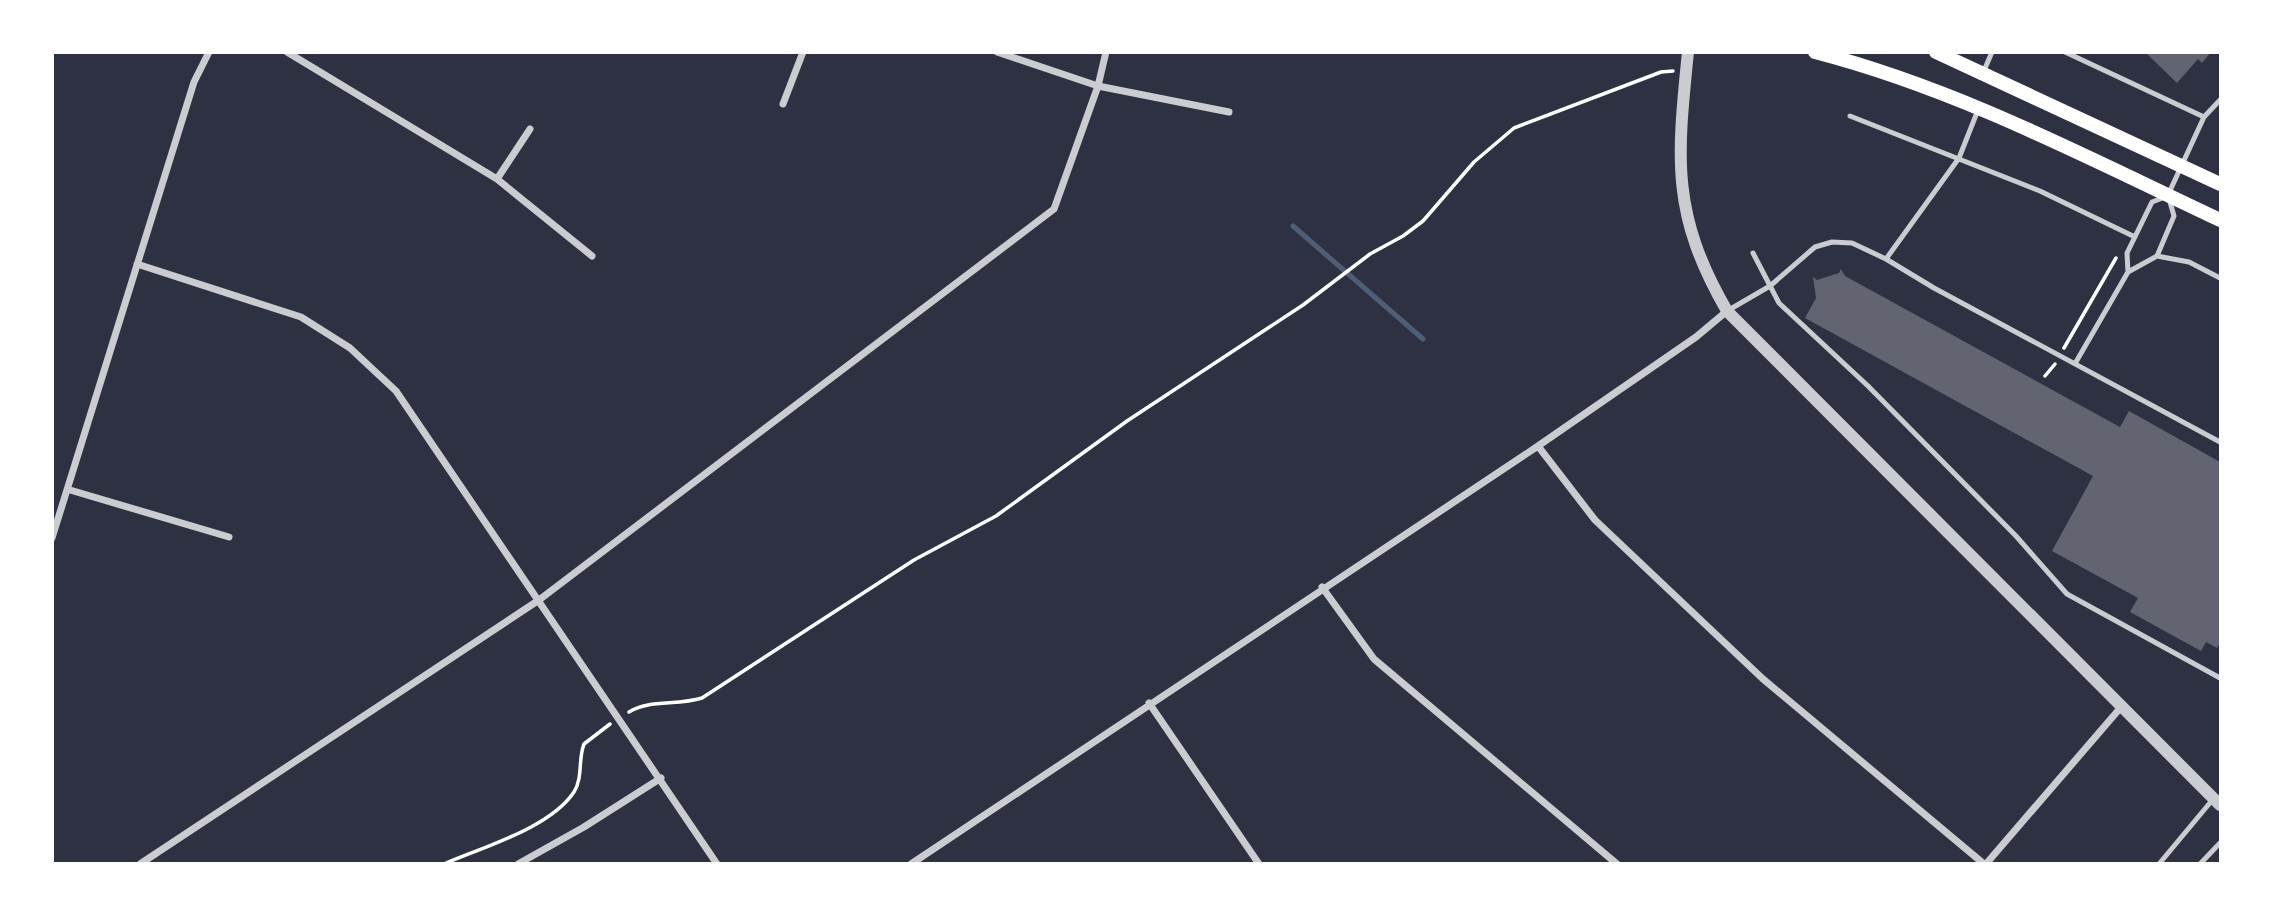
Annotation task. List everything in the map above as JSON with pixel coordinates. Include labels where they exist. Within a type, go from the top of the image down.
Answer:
[{"type":"main road","points":[[1815,52],[1879,69],[2053,139],[2221,220]]},
{"type":"main road","points":[[1936,52],[2221,184]]},
{"type":"street","points":[[52,538],[70,490],[194,82],[209,52]]},
{"type":"street","points":[[287,52],[497,179],[592,256]]},
{"type":"street","points":[[783,104],[803,52]]},
{"type":"street","points":[[997,52],[1098,86],[1229,111]]},
{"type":"street","points":[[140,863],[539,600],[1054,209],[1098,86],[1106,52]]},
{"type":"street","points":[[1688,52],[1679,131],[1681,186],[1696,248],[1707,277],[1727,311],[2217,802]]},
{"type":"street","points":[[497,179],[530,129]]},
{"type":"street","points":[[137,264],[301,317],[350,348],[396,391],[539,600],[617,720],[661,778],[716,863]]},
{"type":"street","points":[[911,863],[1322,587],[1538,446],[1696,337],[1727,311]]},
{"type":"street","points":[[1538,446],[1595,520],[1763,679],[1985,863],[2122,706]]},
{"type":"street","points":[[70,490],[229,537]]},
{"type":"street","points":[[1322,587],[1374,659],[1617,863]]},
{"type":"street","points":[[1149,703],[1259,863]]},
{"type":"street","points":[[518,863],[584,827],[661,778]]},
{"type":"lane","points":[[1983,73],[1992,52]]},
{"type":"lane","points":[[2066,52],[2204,117]]},
{"type":"lane","points":[[2157,256],[2174,216],[2168,195],[2204,117],[2221,100]]},
{"type":"lane","points":[[1886,259],[1959,158],[1979,109]]},
{"type":"lane","points":[[1850,116],[2040,191],[2135,237]]},
{"type":"lane","points":[[2076,362],[2127,272],[2127,253],[2152,202],[2168,195]]},
{"type":"lane","points":[[1727,311],[1770,286],[1815,247],[1832,242],[1852,243],[2221,442]]},
{"type":"lane","points":[[1753,253],[1779,303],[1878,395],[2016,536],[2067,594],[2221,678]]},
{"type":"lane","points":[[2127,272],[2157,256],[2189,262],[2221,278]]},
{"type":"lane","points":[[2159,863],[2217,802]]},
{"type":"lane","points":[[2200,863],[2221,843]]},
{"type":"path","points":[[444,863],[514,835],[552,812],[574,791],[584,744],[617,720],[644,704],[675,705],[702,698],[914,561],[996,516],[1127,421],[1303,305],[1370,254],[1403,236],[1423,221],[1474,162],[1514,128],[1661,72],[1686,70]]},
{"type":"path","points":[[2045,376],[2061,354],[2115,260],[2122,231]]},
{"type":"building","points":[[2145,52],[2211,52],[2202,63],[2198,59],[2177,83]]},
{"type":"building","points":[[1841,269],[1845,276],[2120,427],[2129,411],[2220,462],[2220,642],[2217,648],[2206,642],[2201,651],[2130,612],[2138,598],[2052,551],[2093,476],[1805,318],[1816,298],[1813,277],[1817,280],[1839,273]]},
{"type":"waterway","points":[[1293,226],[1423,339]]}]
